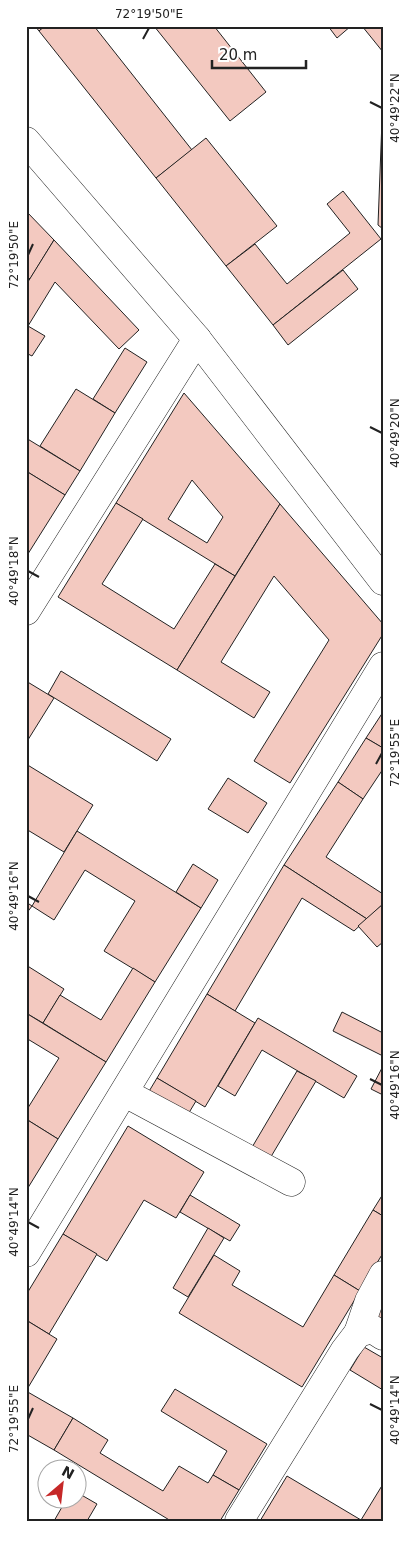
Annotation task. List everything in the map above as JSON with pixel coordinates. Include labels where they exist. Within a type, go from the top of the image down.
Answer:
[{"type":"street","points":[[26,141],[197,339],[383,581]]},
{"type":"street","points":[[26,611],[197,339]]},
{"type":"street","points":[[26,1253],[383,666]]},
{"type":"street","points":[[125,1092],[291,1182]]},
{"type":"street","points":[[239,1521],[345,1350],[370,1334],[369,1301],[383,1275]]},
{"type":"building","points":[[35,26],[45,26],[39,31]]},
{"type":"building","points":[[45,26],[94,26],[192,150],[156,178],[39,31]]},
{"type":"building","points":[[154,26],[214,26],[266,92],[230,121]]},
{"type":"building","points":[[328,26],[351,26],[337,38]]},
{"type":"building","points":[[362,26],[383,26],[383,52]]},
{"type":"building","points":[[383,120],[383,229],[378,225]]},
{"type":"building","points":[[206,138],[277,226],[226,266],[156,178]]},
{"type":"building","points":[[343,191],[381,239],[273,325],[226,266],[255,244],[287,284],[350,233],[327,204]]},
{"type":"building","points":[[26,211],[54,240],[30,279],[26,275]]},
{"type":"building","points":[[54,240],[139,330],[119,349],[55,282],[28,326],[45,336],[32,356],[26,353],[26,285]]},
{"type":"building","points":[[343,270],[358,289],[288,345],[273,325]]},
{"type":"building","points":[[125,348],[147,362],[115,413],[93,399]]},
{"type":"building","points":[[76,389],[115,413],[80,471],[40,446]]},
{"type":"building","points":[[184,393],[280,504],[235,576],[116,503]],"holes":[[[192,480],[223,517],[207,543],[168,519]]]},
{"type":"building","points":[[26,438],[80,471],[65,495],[26,471]]},
{"type":"building","points":[[26,471],[65,495],[26,557]]},
{"type":"building","points":[[116,503],[143,519],[102,584],[174,629],[215,564],[235,576],[177,670],[58,597]]},
{"type":"building","points":[[280,504],[383,624],[383,634],[290,783],[254,761],[329,640],[274,576],[221,662],[270,692],[254,718],[177,670]]},
{"type":"building","points":[[61,671],[171,739],[157,761],[48,694]]},
{"type":"building","points":[[26,681],[54,698],[26,743]]},
{"type":"building","points":[[383,712],[383,748],[366,738]]},
{"type":"building","points":[[366,738],[383,748],[383,769],[363,799],[338,782]]},
{"type":"building","points":[[26,764],[93,805],[64,852],[26,829]]},
{"type":"building","points":[[228,778],[267,803],[248,833],[208,809]]},
{"type":"building","points":[[338,782],[363,799],[326,857],[383,894],[383,904],[367,919],[284,865]]},
{"type":"building","points":[[77,831],[201,908],[155,982],[104,951],[135,901],[85,870],[54,920],[32,906]]},
{"type":"building","points":[[193,864],[218,880],[201,908],[176,892]]},
{"type":"building","points":[[284,865],[367,919],[354,931],[302,898],[235,1011],[207,994]]},
{"type":"building","points":[[26,902],[32,906],[26,914]]},
{"type":"building","points":[[383,904],[383,942],[377,947],[358,926]]},
{"type":"building","points":[[26,965],[64,989],[43,1023],[26,1013]]},
{"type":"building","points":[[133,968],[155,982],[106,1062],[43,1023],[60,995],[101,1020]]},
{"type":"building","points":[[207,994],[255,1023],[205,1107],[157,1078]]},
{"type":"building","points":[[342,1012],[383,1033],[383,1056],[333,1031]]},
{"type":"building","points":[[26,1013],[106,1062],[58,1139],[26,1119],[26,1111],[59,1058],[26,1038]]},
{"type":"building","points":[[258,1018],[357,1076],[344,1098],[262,1050],[235,1096],[218,1086]]},
{"type":"building","points":[[383,1066],[383,1095],[371,1089]]},
{"type":"building","points":[[297,1071],[316,1081],[269,1160],[251,1149]]},
{"type":"building","points":[[157,1078],[196,1101],[187,1116],[148,1093]]},
{"type":"building","points":[[26,1119],[58,1139],[26,1191]]},
{"type":"building","points":[[128,1126],[204,1172],[176,1218],[144,1200],[107,1261],[63,1234]]},
{"type":"building","points":[[383,1194],[383,1216],[373,1210]]},
{"type":"building","points":[[190,1195],[240,1225],[230,1241],[180,1212]]},
{"type":"building","points":[[373,1210],[383,1216],[383,1253],[360,1291],[334,1275]]},
{"type":"building","points":[[208,1228],[224,1238],[188,1297],[173,1288]]},
{"type":"building","points":[[63,1234],[97,1254],[49,1334],[26,1320],[26,1295]]},
{"type":"building","points":[[214,1255],[240,1271],[232,1285],[303,1327],[334,1275],[360,1291],[302,1387],[179,1313]]},
{"type":"building","points":[[383,1300],[383,1323],[373,1317]]},
{"type":"building","points":[[26,1320],[57,1339],[26,1391]]},
{"type":"building","points":[[364,1347],[383,1358],[383,1390],[350,1370]]},
{"type":"building","points":[[175,1389],[267,1444],[239,1490],[213,1475],[227,1451],[161,1411]]},
{"type":"building","points":[[26,1391],[73,1418],[54,1450],[26,1434]]},
{"type":"building","points":[[73,1418],[108,1440],[100,1453],[163,1491],[179,1466],[208,1483],[213,1475],[239,1490],[220,1521],[171,1521],[88,1471],[88,1460],[70,1460],[54,1450]]},
{"type":"building","points":[[287,1476],[361,1520],[361,1521],[260,1521]]},
{"type":"building","points":[[383,1484],[383,1521],[361,1521],[361,1520]]},
{"type":"building","points":[[88,1499],[97,1504],[87,1521],[54,1521],[60,1510],[88,1510]]}]
